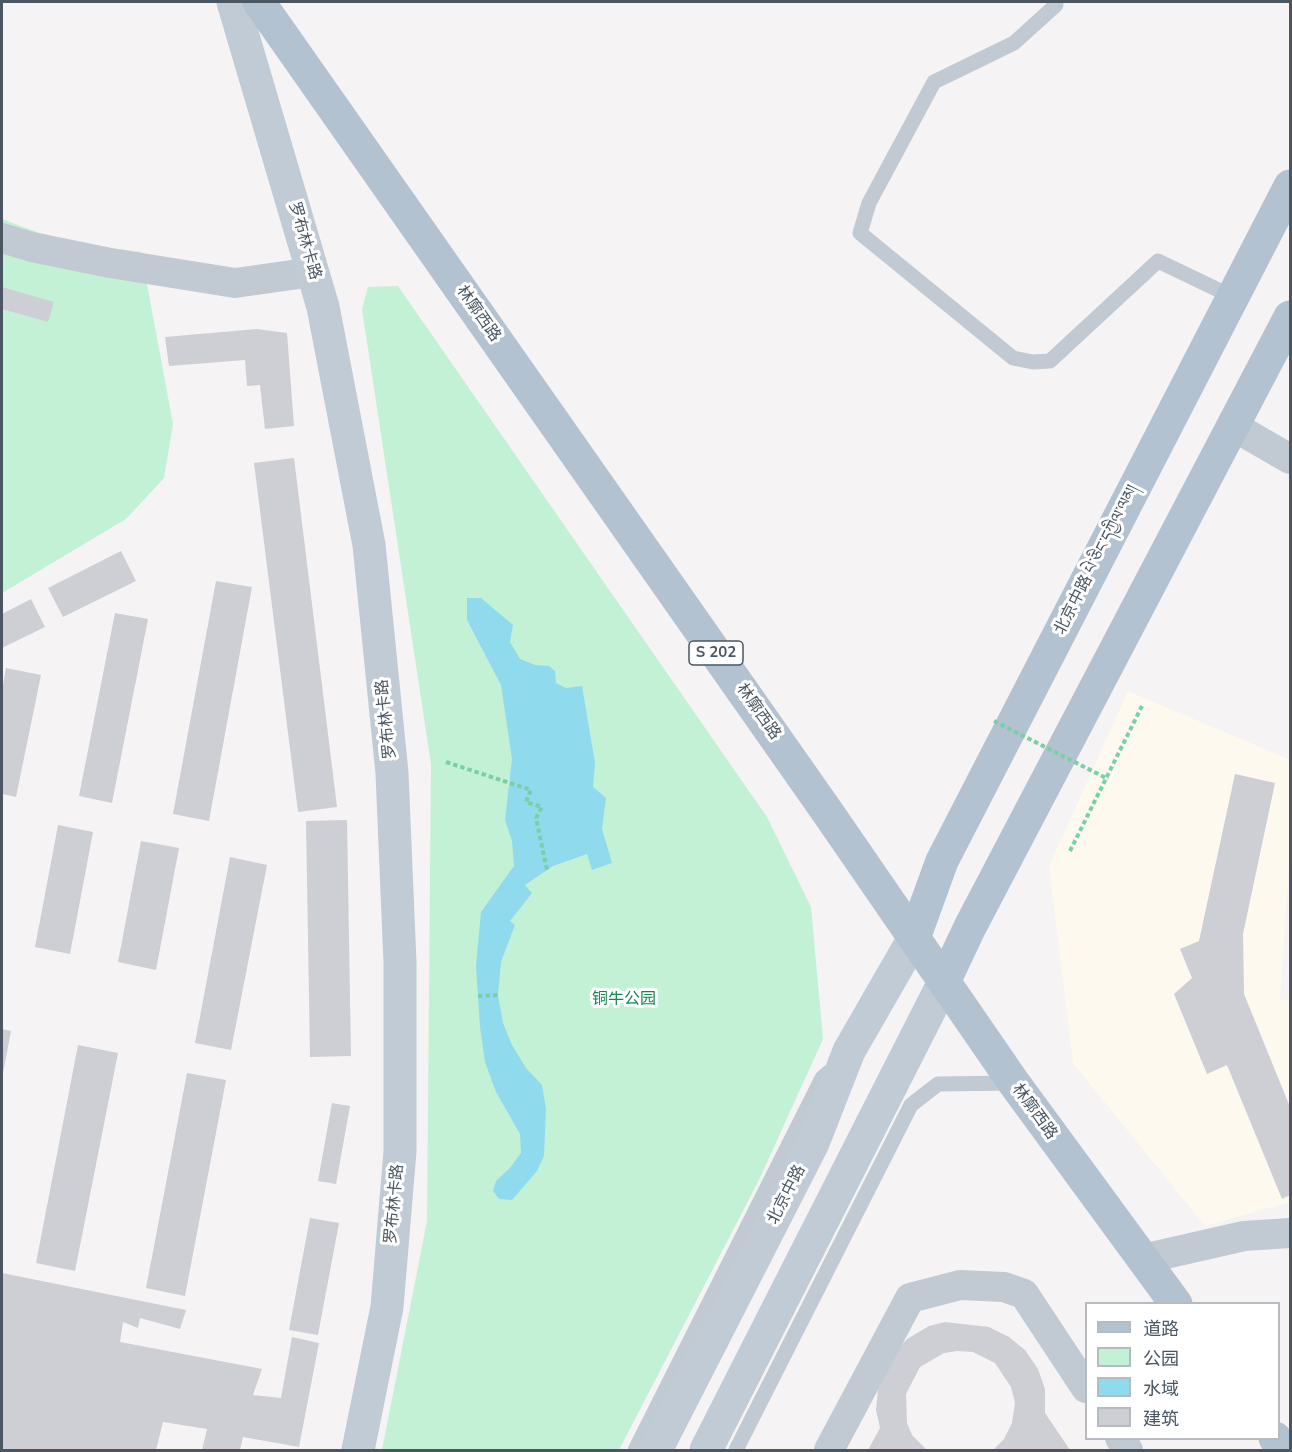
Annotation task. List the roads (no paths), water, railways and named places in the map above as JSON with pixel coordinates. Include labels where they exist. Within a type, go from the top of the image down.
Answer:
[{"type":"main road","name":"罗布林卡路","points":[[233,2],[323,307],[369,545],[392,772],[400,951],[399,1162],[387,1307],[358,1450]]},
{"type":"main road","name":"林廓西路","points":[[259,2],[1014,1083],[1175,1302]]},
{"type":"main road","name":"北京中路 པེ་ཅིང་དཀྱིལ་ལམ།","points":[[914,938],[942,861],[1290,186]]},
{"type":"main road","points":[[706,1450],[944,982],[975,916],[1290,317]]},
{"type":"main road","name":"北京中路","points":[[656,1450],[813,1143],[849,1051],[914,938]]},
{"type":"street","points":[[2,238],[32,247],[110,263],[235,283],[313,272]]},
{"type":"street","points":[[1233,426],[1290,459]]},
{"type":"street","points":[[1143,1259],[1244,1236],[1290,1233]]},
{"type":"street","points":[[829,1450],[910,1298],[960,1285],[1004,1287],[1024,1294],[1085,1386]]},
{"type":"lane","points":[[1056,5],[1014,43],[934,82],[869,203],[860,233],[1013,357],[1033,362],[1050,360],[1158,261],[1233,297]]},
{"type":"lane","points":[[635,1450],[822,1078],[849,1051]]},
{"type":"lane","points":[[736,1450],[911,1105],[938,1084],[1014,1083]]},
{"type":"water","points":[[467,598],[481,598],[513,625],[510,642],[520,659],[535,665],[549,666],[555,671],[556,683],[566,688],[582,686],[595,763],[593,787],[606,798],[602,829],[612,863],[592,870],[587,854],[553,866],[525,885],[532,893],[510,921],[515,925],[501,962],[498,995],[503,1023],[512,1045],[526,1068],[542,1085],[546,1109],[544,1156],[537,1171],[512,1200],[499,1199],[493,1191],[496,1181],[521,1153],[520,1134],[496,1092],[485,1062],[476,966],[481,912],[514,866],[512,841],[505,820],[512,759],[501,685],[467,620]]},
{"type":"park label","name":"铜牛公园","points":[[624,1000]]}]
